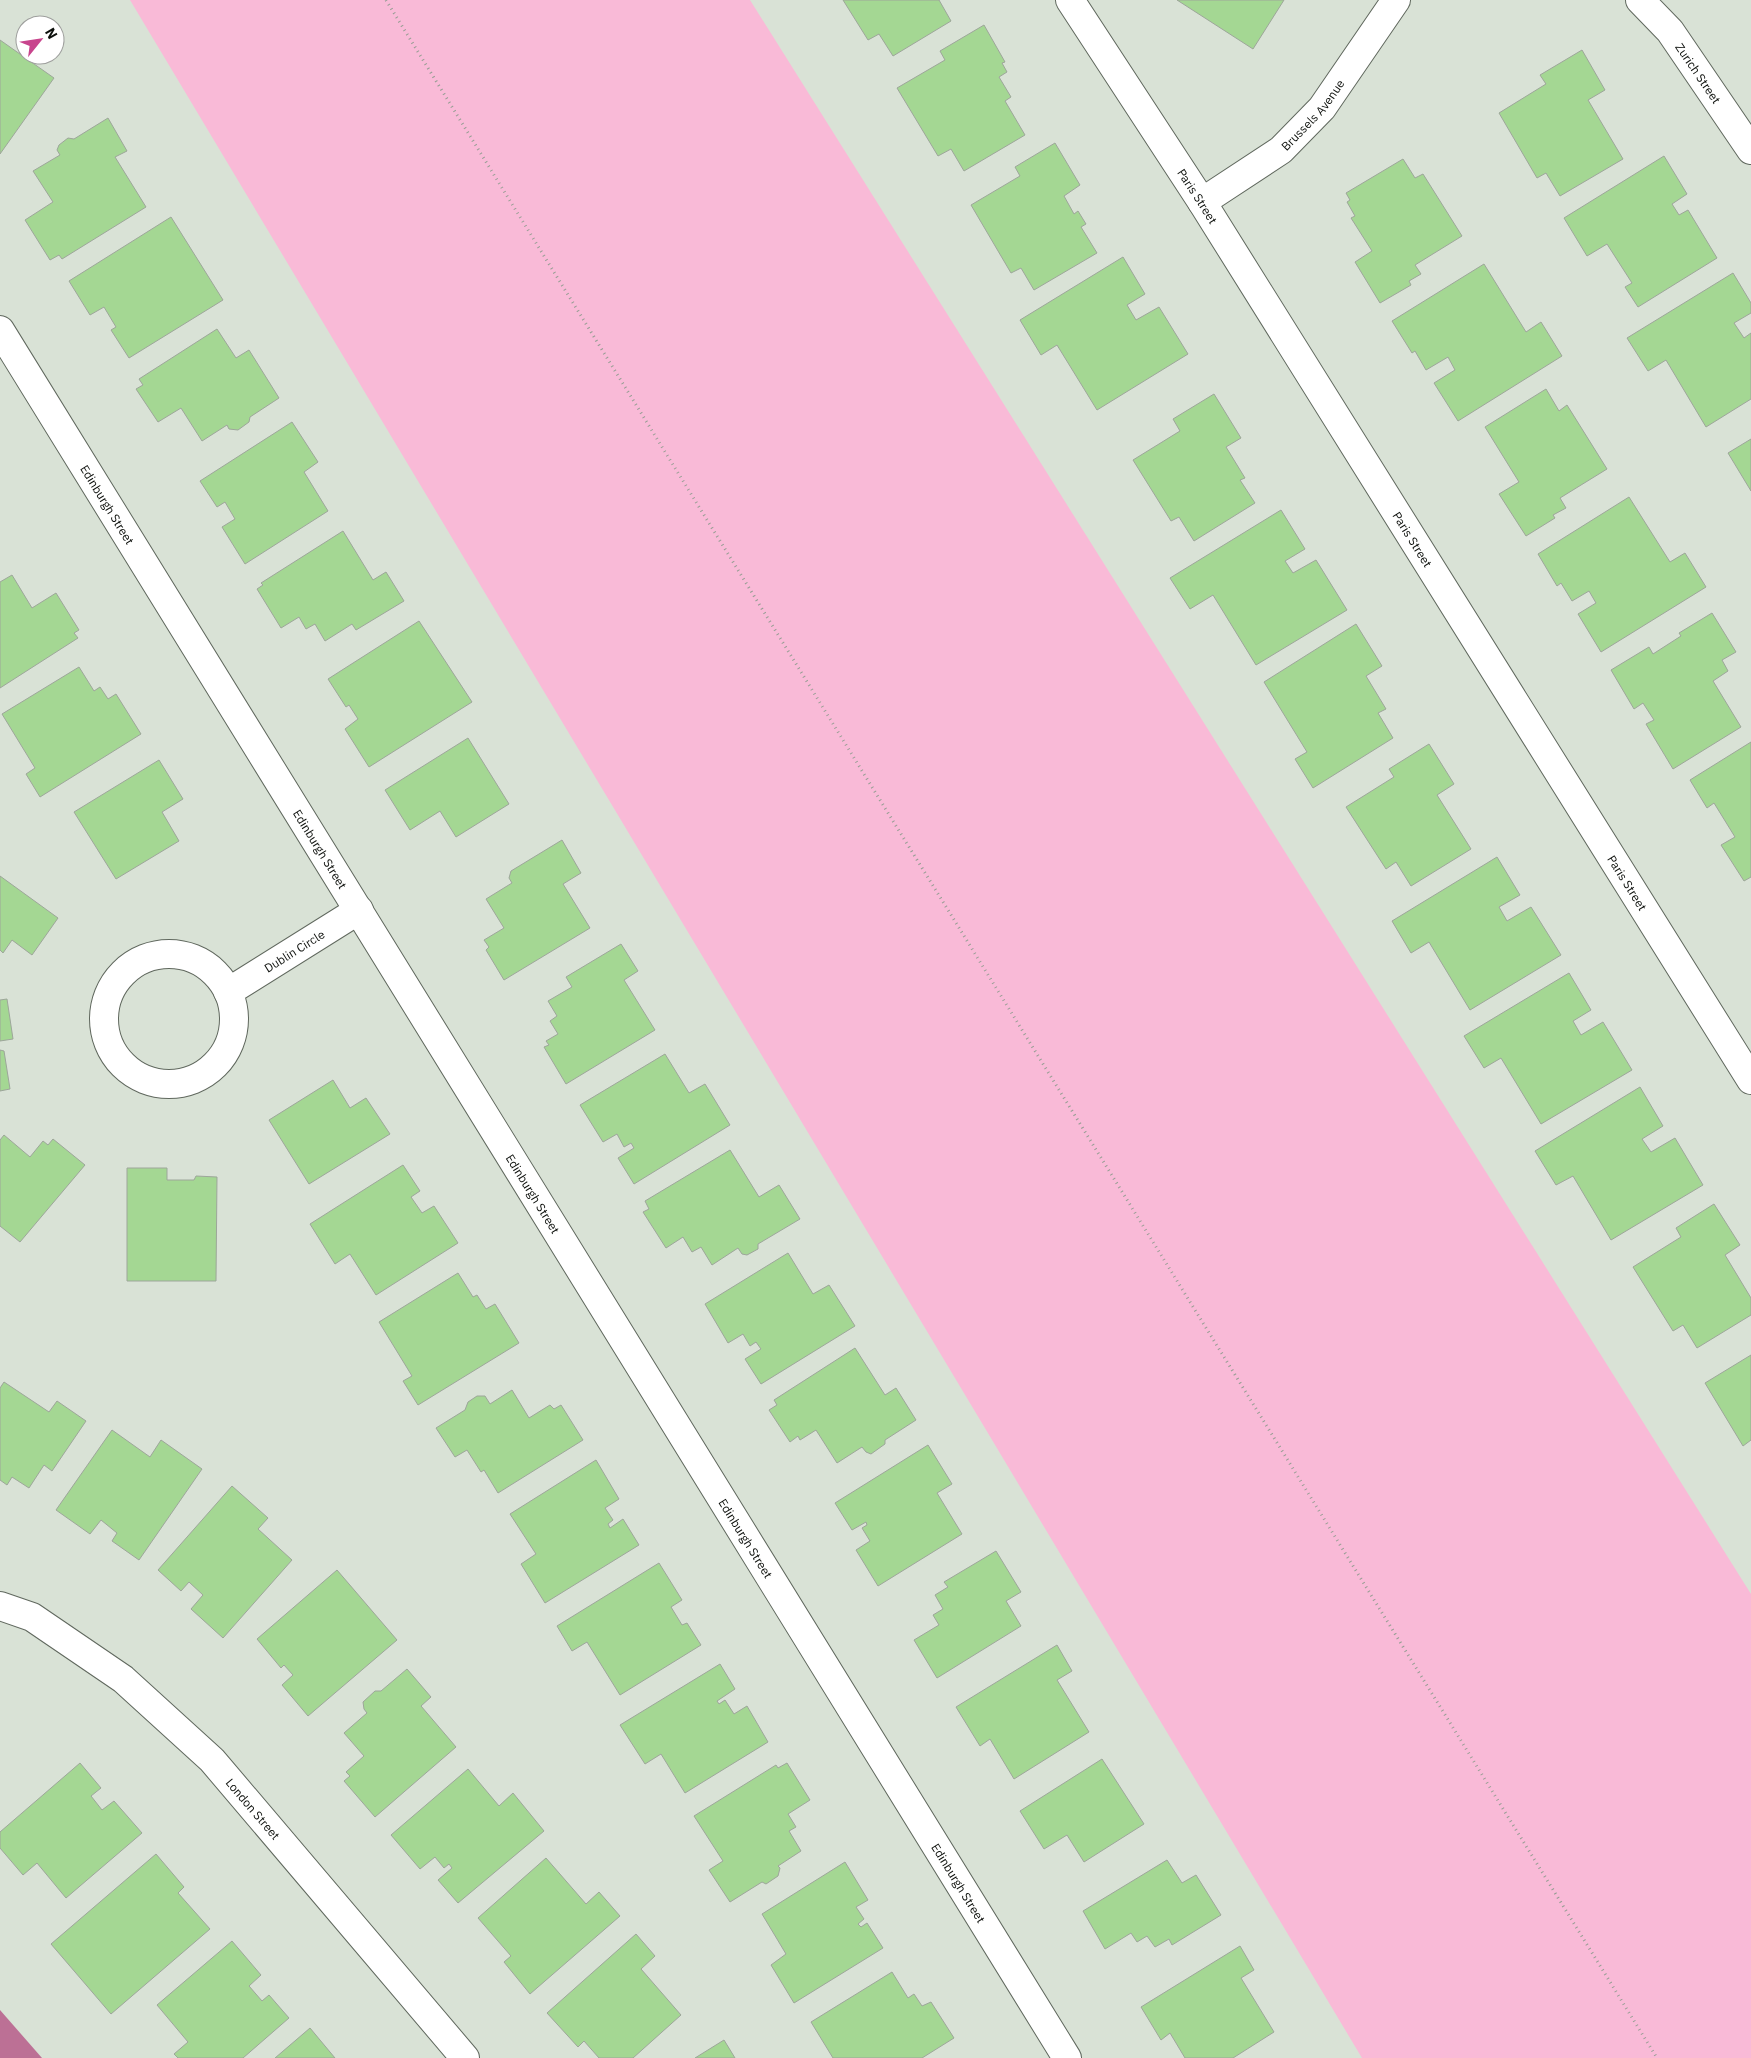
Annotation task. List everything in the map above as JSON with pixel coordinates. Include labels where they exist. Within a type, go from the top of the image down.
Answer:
[{"type":"street","name":"Paris Street","points":[[1070,0],[1202,202],[1751,1080]]},
{"type":"street","name":"Brussels Avenue","points":[[1202,202],[1281,150],[1322,108],[1396,0]]},
{"type":"street","name":"Zurich Street","points":[[1640,0],[1670,30],[1751,150]]},
{"type":"street","name":"Edinburgh Street","points":[[0,330],[1067,2058]]},
{"type":"street","name":"Dublin Circle","points":[[228,992],[359,910]]},
{"type":"street","points":[[160,955],[180,956],[200,962],[216,975],[228,992],[234,1014],[232,1036],[226,1050],[223,1056],[207,1072],[188,1082],[166,1085],[144,1080],[125,1067],[111,1050],[105,1030],[105,1009],[111,990],[123,973],[140,961],[160,955]]},
{"type":"street","name":"London Street","points":[[0,1606],[32,1617],[123,1679],[212,1760],[465,2058]]},
{"type":"path","points":[[386,0],[1657,2058]]},
{"type":"shaded area","points":[[130,0],[750,0],[1751,1594],[1751,2058],[1362,2058]]},
{"type":"shaded area","points":[[0,2010],[42,2058],[0,2058]]},
{"type":"building","points":[[843,0],[939,0],[951,21],[893,56],[879,34],[868,40]]},
{"type":"building","points":[[1177,0],[1284,0],[1253,49]]},
{"type":"building","points":[[984,25],[1005,62],[1002,63],[1007,72],[999,77],[1011,97],[1005,101],[1025,135],[964,171],[951,149],[938,156],[897,88],[945,60],[940,51]]},
{"type":"building","points":[[0,40],[15,51],[15,65],[36,65],[54,78],[0,154]]},
{"type":"building","points":[[1582,50],[1605,90],[1588,100],[1623,159],[1560,196],[1546,173],[1537,178],[1499,113],[1546,84],[1540,75]]},
{"type":"building","points":[[108,118],[127,151],[115,157],[146,207],[62,259],[59,255],[50,260],[25,220],[53,202],[33,171],[60,155],[57,150],[59,145],[68,138],[74,139]]},
{"type":"building","points":[[1055,143],[1080,185],[1064,196],[1074,214],[1078,211],[1086,224],[1081,227],[1097,253],[1034,290],[1021,268],[1011,273],[971,205],[1020,176],[1015,167]]},
{"type":"building","points":[[1664,156],[1687,194],[1672,204],[1679,215],[1688,210],[1717,258],[1638,307],[1625,287],[1632,283],[1607,244],[1587,256],[1564,218]]},
{"type":"building","points":[[1403,159],[1415,178],[1423,174],[1462,236],[1415,265],[1421,274],[1409,281],[1411,285],[1380,303],[1355,262],[1372,251],[1351,218],[1355,216],[1347,202],[1350,200],[1346,193]]},
{"type":"building","points":[[171,217],[223,300],[129,358],[111,330],[116,327],[104,307],[90,315],[69,281]]},
{"type":"building","points":[[1123,257],[1145,294],[1127,305],[1136,320],[1159,307],[1188,354],[1097,410],[1057,345],[1041,355],[1020,320]]},
{"type":"building","points":[[1484,264],[1526,332],[1541,322],[1562,356],[1458,421],[1434,383],[1455,370],[1448,357],[1426,370],[1415,351],[1412,353],[1392,321]]},
{"type":"building","points":[[1733,273],[1751,303],[1751,313],[1734,323],[1744,338],[1751,333],[1751,399],[1706,427],[1666,360],[1648,371],[1627,338]]},
{"type":"building","points":[[217,329],[236,358],[249,350],[279,398],[250,417],[249,422],[238,430],[229,429],[227,425],[202,441],[181,408],[158,422],[136,389],[143,385],[139,379]]},
{"type":"building","points":[[1546,389],[1559,411],[1567,405],[1607,469],[1560,498],[1566,508],[1553,515],[1555,518],[1526,536],[1499,494],[1519,482],[1485,427]]},
{"type":"building","points":[[1214,394],[1241,438],[1226,447],[1245,478],[1240,480],[1255,503],[1194,541],[1179,517],[1171,521],[1133,460],[1180,431],[1173,419]]},
{"type":"building","points":[[292,422],[318,462],[304,472],[328,511],[245,564],[222,527],[235,519],[225,502],[217,507],[200,481]]},
{"type":"building","points":[[1751,439],[1751,491],[1728,453]]},
{"type":"building","points":[[1629,497],[1670,562],[1685,553],[1706,587],[1601,652],[1578,614],[1596,603],[1589,591],[1572,601],[1561,583],[1557,586],[1538,554]]},
{"type":"building","points":[[1281,510],[1305,549],[1285,561],[1293,573],[1316,560],[1347,610],[1256,665],[1213,595],[1190,609],[1170,578]]},
{"type":"building","points":[[343,531],[373,580],[386,572],[404,601],[356,630],[352,624],[325,641],[315,624],[306,629],[299,617],[281,628],[257,589],[263,585],[261,583]]},
{"type":"building","points":[[12,575],[32,608],[56,593],[79,630],[74,633],[78,638],[0,688],[0,582]]},
{"type":"building","points":[[1712,613],[1736,652],[1722,660],[1728,671],[1713,681],[1741,727],[1673,769],[1646,724],[1654,720],[1643,703],[1634,709],[1611,670],[1649,647],[1653,654],[1681,636],[1679,633]]},
{"type":"building","points":[[419,621],[472,702],[369,767],[345,729],[358,719],[349,705],[346,707],[328,679]]},
{"type":"building","points":[[1356,624],[1382,666],[1366,676],[1386,709],[1378,713],[1393,738],[1313,788],[1295,759],[1307,752],[1264,682]]},
{"type":"building","points":[[79,667],[94,691],[100,687],[108,699],[116,694],[141,734],[40,797],[26,774],[35,768],[2,714]]},
{"type":"building","points":[[468,738],[509,804],[456,837],[440,811],[410,830],[385,790]]},
{"type":"building","points":[[1751,742],[1751,877],[1744,881],[1721,845],[1735,837],[1714,803],[1707,808],[1690,780]]},
{"type":"building","points":[[1429,744],[1454,784],[1437,795],[1471,849],[1411,886],[1396,862],[1386,869],[1346,807],[1394,777],[1389,769]]},
{"type":"building","points":[[159,760],[183,799],[162,812],[179,841],[116,879],[74,812]]},
{"type":"building","points":[[562,840],[581,873],[563,884],[590,928],[504,980],[486,950],[489,947],[484,940],[504,928],[486,899],[512,883],[509,878],[511,871]]},
{"type":"building","points":[[1497,857],[1520,895],[1499,907],[1507,921],[1531,907],[1561,955],[1470,1010],[1429,942],[1411,953],[1392,921]]},
{"type":"building","points":[[0,876],[58,918],[32,955],[12,940],[3,953],[0,950]]},
{"type":"building","points":[[621,944],[638,971],[624,980],[655,1030],[566,1084],[544,1047],[549,1045],[546,1041],[558,1034],[550,1021],[557,1016],[548,1001],[572,987],[566,977]]},
{"type":"building","points":[[1569,973],[1591,1010],[1573,1021],[1581,1035],[1603,1022],[1632,1070],[1541,1124],[1501,1058],[1484,1068],[1464,1036]]},
{"type":"building","points":[[7,999],[13,1039],[0,1041],[0,1000]]},
{"type":"building","points":[[0,1050],[4,1051],[10,1089],[0,1091]]},
{"type":"building","points":[[665,1054],[689,1093],[705,1084],[730,1125],[634,1184],[618,1158],[634,1148],[631,1143],[624,1147],[617,1134],[603,1142],[580,1105]]},
{"type":"building","points":[[333,1080],[350,1108],[366,1098],[390,1134],[309,1184],[269,1120]]},
{"type":"building","points":[[1640,1087],[1663,1126],[1642,1139],[1651,1152],[1675,1138],[1703,1185],[1611,1240],[1573,1176],[1556,1185],[1535,1151]]},
{"type":"building","points":[[4,1135],[30,1157],[43,1141],[48,1145],[53,1139],[85,1165],[20,1242],[0,1226],[0,1140]]},
{"type":"building","points":[[730,1150],[759,1197],[779,1185],[800,1219],[758,1244],[758,1249],[747,1255],[742,1254],[738,1248],[712,1265],[701,1247],[692,1252],[683,1237],[666,1248],[643,1212],[649,1209],[645,1201]]},
{"type":"building","points":[[403,1165],[420,1191],[411,1197],[422,1213],[434,1206],[458,1243],[376,1295],[350,1254],[335,1264],[310,1224]]},
{"type":"building","points":[[127,1168],[167,1168],[167,1180],[194,1180],[196,1176],[217,1177],[216,1281],[127,1281]]},
{"type":"building","points":[[1714,1204],[1740,1245],[1725,1255],[1751,1298],[1751,1315],[1697,1348],[1683,1325],[1673,1331],[1633,1267],[1681,1237],[1676,1228]]},
{"type":"building","points":[[788,1253],[813,1294],[829,1285],[855,1326],[761,1384],[745,1359],[761,1349],[756,1342],[750,1346],[743,1334],[728,1343],[705,1304]]},
{"type":"building","points":[[458,1273],[473,1297],[477,1295],[486,1309],[495,1304],[519,1343],[418,1405],[403,1381],[412,1376],[379,1322]]},
{"type":"building","points":[[855,1348],[885,1395],[896,1388],[916,1420],[885,1440],[885,1444],[871,1454],[862,1447],[837,1463],[816,1430],[800,1440],[798,1436],[790,1442],[769,1410],[777,1405],[774,1400]]},
{"type":"building","points":[[1751,1355],[1751,1440],[1743,1446],[1705,1383]]},
{"type":"building","points":[[4,1382],[49,1412],[57,1401],[86,1421],[52,1471],[44,1465],[29,1488],[12,1477],[7,1485],[0,1480],[0,1388]]},
{"type":"building","points":[[512,1390],[529,1418],[550,1405],[554,1409],[561,1405],[583,1440],[498,1493],[484,1470],[481,1472],[467,1450],[455,1457],[436,1428],[465,1410],[468,1402],[477,1396],[485,1396],[490,1404]]},
{"type":"building","points":[[112,1430],[150,1457],[161,1440],[202,1469],[139,1560],[112,1541],[117,1533],[101,1520],[90,1534],[56,1510]]},
{"type":"building","points":[[928,1445],[952,1484],[937,1493],[962,1534],[878,1586],[856,1550],[870,1541],[862,1528],[867,1525],[866,1522],[852,1530],[835,1503]]},
{"type":"building","points":[[596,1460],[619,1499],[605,1508],[613,1520],[608,1524],[610,1528],[623,1519],[639,1545],[545,1603],[521,1564],[536,1554],[510,1514]]},
{"type":"building","points":[[232,1486],[268,1518],[258,1529],[292,1560],[223,1638],[191,1609],[203,1595],[189,1582],[181,1591],[158,1570]]},
{"type":"building","points":[[996,1551],[1021,1592],[1006,1601],[1021,1626],[937,1678],[914,1640],[939,1625],[933,1615],[943,1609],[935,1595],[948,1587],[944,1582]]},
{"type":"building","points":[[659,1563],[682,1600],[671,1607],[682,1625],[687,1623],[701,1645],[620,1695],[587,1642],[572,1651],[557,1626]]},
{"type":"building","points":[[337,1570],[397,1640],[308,1716],[282,1685],[293,1675],[284,1665],[281,1668],[257,1639]]},
{"type":"building","points":[[1057,1645],[1072,1671],[1057,1680],[1089,1732],[1014,1779],[990,1739],[980,1746],[956,1707]]},
{"type":"building","points":[[720,1664],[735,1689],[717,1701],[719,1704],[725,1700],[734,1714],[747,1706],[768,1742],[685,1793],[661,1754],[645,1764],[620,1725]]},
{"type":"building","points":[[407,1669],[431,1697],[421,1706],[456,1747],[375,1817],[344,1781],[350,1776],[346,1772],[364,1756],[344,1733],[367,1713],[363,1702],[375,1691],[381,1691]]},
{"type":"building","points":[[1102,1759],[1144,1824],[1084,1862],[1067,1835],[1044,1849],[1020,1811]]},
{"type":"building","points":[[80,1763],[101,1788],[91,1796],[102,1810],[114,1801],[142,1833],[66,1898],[37,1863],[23,1875],[0,1848],[0,1832]]},
{"type":"building","points":[[787,1763],[810,1800],[788,1814],[796,1827],[789,1831],[801,1851],[778,1866],[780,1868],[778,1876],[766,1884],[762,1882],[730,1902],[709,1870],[723,1861],[694,1816],[776,1765],[778,1768]]},
{"type":"building","points":[[468,1769],[499,1806],[513,1793],[544,1831],[458,1903],[438,1880],[452,1868],[449,1864],[444,1868],[435,1857],[420,1869],[391,1835]]},
{"type":"building","points":[[156,1854],[184,1887],[178,1893],[210,1929],[111,2014],[51,1944]]},
{"type":"building","points":[[546,1858],[586,1904],[599,1892],[620,1916],[530,1994],[504,1962],[511,1956],[478,1918]]},
{"type":"building","points":[[1167,1860],[1182,1883],[1196,1875],[1221,1915],[1172,1945],[1169,1939],[1155,1947],[1147,1936],[1137,1942],[1131,1933],[1105,1949],[1083,1911]]},
{"type":"building","points":[[845,1862],[868,1900],[856,1907],[864,1919],[858,1924],[861,1927],[867,1923],[883,1948],[794,2003],[771,1965],[786,1954],[762,1914]]},
{"type":"building","points":[[636,1934],[655,1956],[641,1969],[681,2015],[633,2058],[599,2058],[584,2041],[578,2047],[547,2013]]},
{"type":"building","points":[[232,1941],[261,1975],[249,1986],[262,2001],[269,1995],[289,2018],[243,2058],[178,2058],[174,2054],[188,2042],[157,2005]]},
{"type":"building","points":[[1240,1946],[1254,1970],[1241,1978],[1274,2032],[1233,2058],[1185,2058],[1170,2033],[1161,2040],[1141,2007]]},
{"type":"building","points":[[892,1972],[908,1998],[914,1994],[922,2006],[931,2002],[954,2038],[922,2058],[833,2058],[811,2022]]},
{"type":"building","points":[[310,2028],[335,2058],[275,2058]]},
{"type":"building","points":[[724,2040],[735,2058],[695,2058]]}]
